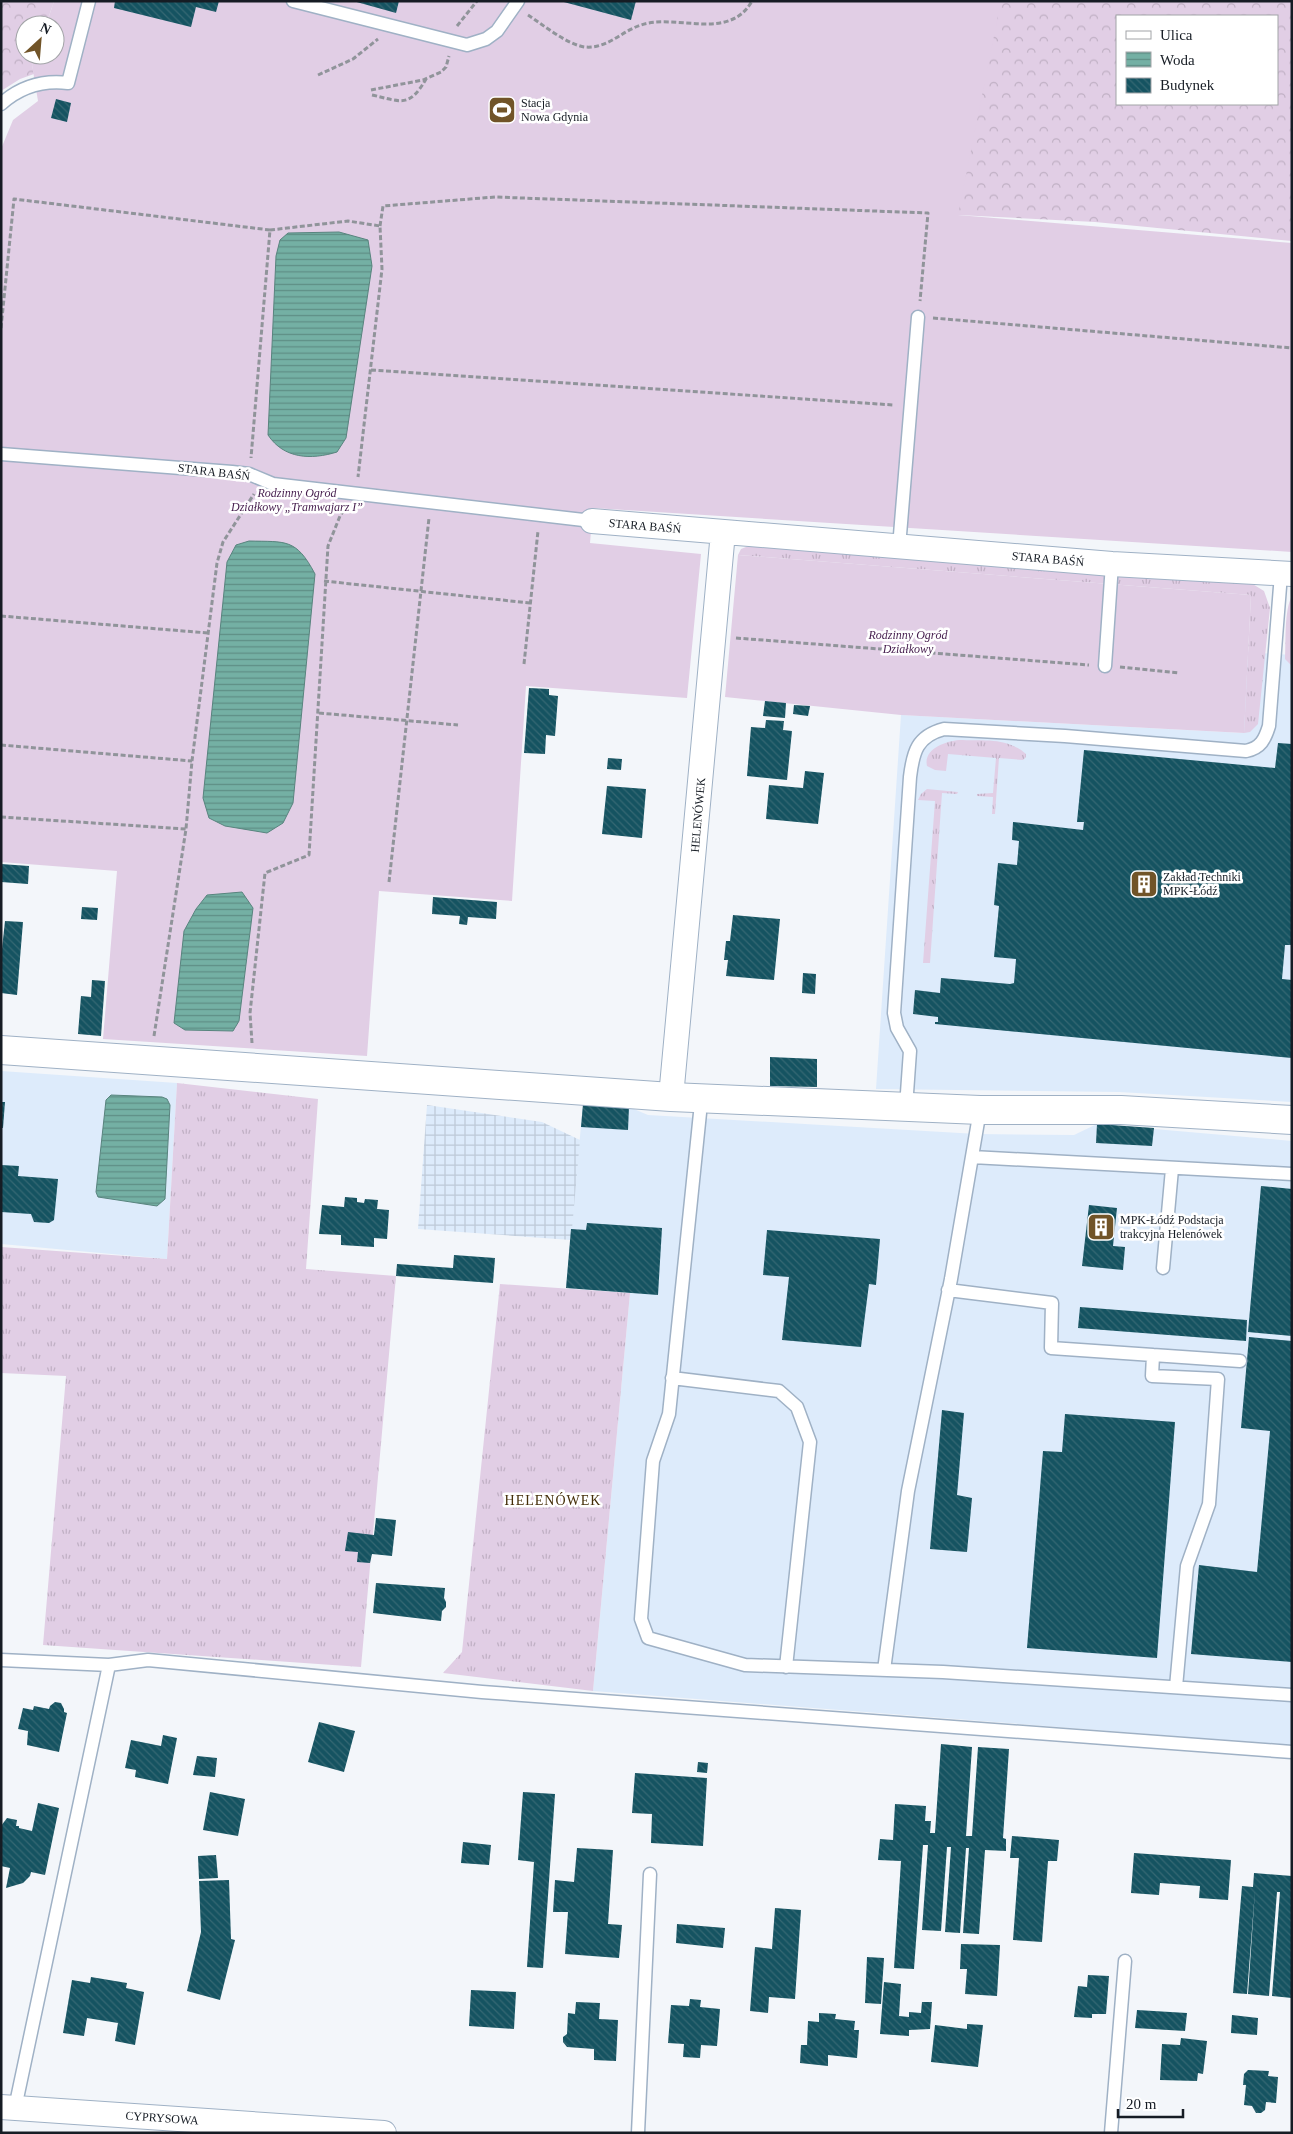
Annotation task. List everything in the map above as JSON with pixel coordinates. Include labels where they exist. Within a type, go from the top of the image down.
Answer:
[{"type":"street","name":"STARA BAŚŃ","points":[[592,521],[1112,564],[1286,574]]},
{"type":"street","name":"HELENÓWEK","points":[[671,1097],[723,532]]},
{"type":"street","points":[[1,1050],[671,1097],[980,1110],[1112,1110],[1292,1120]]},
{"type":"street","name":"CYPRYSOWA","points":[[8,2107],[384,2133]]},
{"type":"lane","points":[[1,104],[31,85],[68,82],[89,1]]},
{"type":"lane","points":[[293,1],[467,45],[486,40],[497,31],[516,4]]},
{"type":"lane","points":[[899,547],[918,317]]},
{"type":"lane","name":"STARA BAŚŃ","points":[[1,454],[250,474],[273,484],[592,521]]},
{"type":"lane","points":[[1105,666],[1112,564]]},
{"type":"lane","points":[[906,1107],[910,1051],[897,1028],[894,1013],[910,777],[917,747],[924,738],[933,732],[944,729],[1065,736],[1246,751],[1258,747],[1263,742],[1269,726],[1286,574]]},
{"type":"lane","points":[[884,1670],[908,1491],[948,1290],[980,1110]]},
{"type":"lane","points":[[700,1113],[669,1414],[653,1461],[641,1618],[648,1638],[745,1666],[884,1670],[1292,1695]]},
{"type":"lane","points":[[972,1157],[1292,1174]]},
{"type":"lane","points":[[1163,1268],[1172,1169]]},
{"type":"lane","points":[[948,1290],[1052,1303],[1051,1348],[1240,1361]]},
{"type":"lane","points":[[1153,1355],[1152,1376],[1218,1379],[1209,1504],[1187,1566],[1176,1687]]},
{"type":"lane","points":[[672,1378],[779,1391],[797,1407],[810,1442],[786,1667]]},
{"type":"lane","points":[[1,1660],[109,1665],[148,1660],[482,1692],[1292,1752]]},
{"type":"lane","points":[[8,2107],[109,1665]]},
{"type":"lane","points":[[638,2133],[650,1874]]},
{"type":"lane","points":[[1111,2133],[1125,1961]]},
{"type":"path","points":[[516,4],[571,42],[581,46],[592,47],[607,43],[644,24],[656,22],[705,24],[723,22],[741,14],[752,1]]},
{"type":"path","points":[[318,75],[353,59],[370,47],[380,36],[386,24]]},
{"type":"path","points":[[371,90],[426,79],[441,72],[446,67],[452,42]]},
{"type":"path","points":[[372,95],[403,102],[413,97],[419,91],[426,79]]},
{"type":"path","points":[[252,1049],[250,1013],[265,873],[309,855],[319,713],[324,581],[328,546],[340,516],[356,494],[382,269],[380,226],[382,206],[495,198],[928,213],[918,317],[1292,348]]},
{"type":"path","points":[[1,328],[14,199],[270,230],[348,221],[380,226]]},
{"type":"path","points":[[250,474],[270,230]]},
{"type":"path","points":[[371,370],[910,406]]},
{"type":"path","points":[[153,1043],[186,829],[192,761],[217,563],[223,542],[257,489],[273,484]]},
{"type":"path","points":[[389,882],[431,503]]},
{"type":"path","points":[[524,664],[539,515]]},
{"type":"path","points":[[324,581],[530,603]]},
{"type":"path","points":[[1,616],[208,633]]},
{"type":"path","points":[[714,637],[1179,673]]},
{"type":"path","points":[[319,713],[458,725]]},
{"type":"path","points":[[1,745],[192,761]]},
{"type":"path","points":[[1,817],[186,829]]},
{"type":"shaded area","points":[[1248,652],[1292,655],[1292,1102],[1119,1092],[876,1089],[901,715],[1243,733]]},
{"type":"shaded area","points":[[1,1071],[177,1083],[167,1259],[1,1244]]},
{"type":"shaded area","points":[[583,1104],[629,1107],[648,1115],[977,1134],[1074,1135],[1097,1124],[1292,1141],[1292,1745],[593,1691],[630,1293],[566,1288]]},
{"type":"shaded area","points":[[427,1105],[542,1122],[580,1140],[571,1240],[418,1229]]},
{"type":"green space","points":[[1,1],[54,1],[49,15],[15,15],[15,65],[32,65],[34,74],[20,79],[1,91]]},
{"type":"green space","name":"Rodzinny Ogród Działkowy „Tramwajarz I”","points":[[54,1],[1001,1],[958,215],[1292,243],[1292,552],[593,508],[590,543],[701,554],[687,698],[526,686],[512,901],[379,891],[367,1056],[103,1039],[117,871],[1,862],[1,149],[13,120],[38,101],[32,65],[65,65],[65,15],[49,15]]},
{"type":"green space","points":[[640,1],[1292,1],[1292,241],[1095,222],[958,215]]},
{"type":"green space","points":[[751,545],[1251,583],[1264,591],[1270,608],[1258,724],[1250,732],[1244,733],[1251,595],[738,555],[741,549]]},
{"type":"green space","name":"Rodzinny Ogród Działkowy","points":[[738,555],[1251,595],[1244,733],[901,715],[725,697]]},
{"type":"green space","points":[[1292,596],[1292,666],[1285,659],[1288,609]]},
{"type":"green space","points":[[959,740],[1003,742],[1026,754],[1023,760],[999,758],[995,814],[992,814],[993,797],[977,796],[977,794],[993,793],[996,758],[948,754],[946,771],[935,770],[927,766],[928,755],[932,751],[942,744]]},
{"type":"green space","points":[[927,789],[958,792],[957,794],[942,793],[930,963],[923,963],[935,801],[918,800]]},
{"type":"green space","points":[[177,1083],[318,1099],[306,1269],[396,1276],[361,1667],[43,1645],[66,1376],[1,1373],[1,1247],[167,1259]]},
{"type":"green space","points":[[500,1284],[630,1293],[593,1691],[443,1673],[462,1652]]},
{"type":"water","points":[[339,232],[368,240],[372,266],[346,438],[337,452],[318,456],[299,456],[282,449],[268,435],[276,256],[280,240],[288,233]]},
{"type":"water","points":[[249,541],[289,544],[302,554],[315,574],[293,803],[283,823],[267,833],[225,826],[209,818],[203,798],[227,562],[236,545]]},
{"type":"water","points":[[242,892],[253,908],[239,1021],[233,1031],[185,1030],[174,1023],[184,931],[196,909],[207,895]]},
{"type":"water","points":[[111,1095],[162,1097],[167,1099],[170,1105],[165,1199],[157,1206],[98,1197],[96,1192],[106,1100]]},
{"type":"building","points":[[115,1],[219,1],[216,12],[196,7],[191,27],[114,8]]},
{"type":"building","points":[[353,1],[399,1],[396,13]]},
{"type":"building","points":[[560,1],[636,1],[631,20]]},
{"type":"building","points":[[56,99],[71,103],[67,122],[51,118]]},
{"type":"building","points":[[529,688],[549,689],[549,695],[558,696],[555,736],[546,735],[545,754],[524,753]]},
{"type":"building","points":[[765,701],[786,703],[785,718],[763,716]]},
{"type":"building","points":[[794,705],[810,706],[808,716],[793,714]]},
{"type":"building","points":[[766,720],[784,721],[783,730],[792,731],[787,780],[747,776],[751,727],[765,728]]},
{"type":"building","name":"Zakład Techniki MPK-Łódź","points":[[1278,743],[1292,744],[1292,945],[1285,945],[1282,979],[1292,980],[1292,1058],[935,1024],[935,1022],[938,1022],[938,1017],[913,1014],[915,990],[940,993],[941,978],[1014,983],[1016,959],[994,957],[999,906],[994,905],[998,863],[1017,865],[1019,841],[1012,840],[1013,822],[1083,830],[1084,822],[1077,822],[1084,750],[1275,768]]},
{"type":"building","points":[[608,758],[622,759],[621,770],[607,769]]},
{"type":"building","points":[[805,771],[824,773],[818,824],[766,819],[769,785],[803,788]]},
{"type":"building","points":[[607,786],[646,789],[642,838],[602,834]]},
{"type":"building","points":[[1,864],[29,866],[28,884],[1,882]]},
{"type":"building","points":[[433,897],[497,902],[496,919],[468,917],[467,925],[459,924],[460,916],[432,914]]},
{"type":"building","points":[[82,907],[98,908],[97,920],[81,919]]},
{"type":"building","points":[[733,915],[780,919],[774,980],[726,976],[728,960],[724,960],[726,941],[730,941]]},
{"type":"building","points":[[5,921],[23,922],[17,995],[1,993],[1,958]]},
{"type":"building","points":[[803,973],[816,974],[815,994],[802,993]]},
{"type":"building","points":[[92,980],[105,981],[101,1036],[78,1034],[81,996],[91,997]]},
{"type":"building","points":[[770,1057],[817,1059],[817,1087],[770,1086]]},
{"type":"building","points":[[1,1102],[5,1102],[3,1128],[1,1128]]},
{"type":"building","points":[[583,1104],[629,1107],[628,1130],[581,1127]]},
{"type":"building","points":[[1097,1124],[1154,1128],[1152,1146],[1096,1143]]},
{"type":"building","points":[[1,1165],[19,1166],[18,1176],[58,1179],[54,1220],[49,1223],[34,1222],[31,1214],[1,1212]]},
{"type":"building","points":[[1261,1186],[1292,1189],[1292,1336],[1248,1332]]},
{"type":"building","points":[[345,1197],[357,1198],[357,1202],[364,1203],[365,1199],[378,1200],[377,1209],[389,1210],[387,1239],[374,1238],[374,1247],[341,1245],[341,1235],[319,1234],[322,1205],[344,1207]]},
{"type":"building","name":"MPK-Łódź Podstacja trakcyjna Helenówek","points":[[1089,1205],[1117,1208],[1113,1246],[1125,1247],[1123,1270],[1082,1266]]},
{"type":"building","points":[[587,1223],[662,1228],[658,1295],[566,1288],[571,1229],[586,1230]]},
{"type":"building","points":[[767,1230],[880,1239],[876,1285],[869,1284],[861,1347],[782,1340],[789,1277],[763,1275]]},
{"type":"building","points":[[454,1255],[495,1258],[493,1283],[396,1276],[397,1264],[453,1268]]},
{"type":"building","points":[[1080,1307],[1247,1320],[1246,1341],[1078,1328]]},
{"type":"building","points":[[1249,1337],[1292,1341],[1292,1662],[1191,1654],[1199,1565],[1257,1572],[1270,1431],[1241,1428]]},
{"type":"building","points":[[942,1410],[964,1413],[957,1495],[972,1498],[967,1552],[930,1549]]},
{"type":"building","points":[[1065,1414],[1175,1422],[1157,1658],[1027,1648],[1043,1451],[1062,1452]]},
{"type":"building","points":[[376,1518],[396,1520],[392,1556],[372,1554],[370,1563],[357,1562],[358,1552],[345,1551],[348,1532],[374,1535]]},
{"type":"building","points":[[376,1583],[445,1588],[444,1598],[446,1607],[442,1611],[441,1621],[373,1613]]},
{"type":"building","points":[[55,1702],[61,1703],[64,1712],[67,1713],[59,1752],[27,1745],[28,1731],[18,1729],[23,1708],[33,1710],[34,1706],[49,1709]]},
{"type":"building","points":[[319,1722],[355,1731],[344,1772],[308,1762]]},
{"type":"building","points":[[163,1735],[177,1738],[168,1784],[135,1777],[136,1770],[125,1768],[131,1740],[161,1746]]},
{"type":"building","points":[[941,1744],[972,1747],[966,1836],[972,1836],[978,1747],[1009,1749],[1003,1838],[1006,1839],[1006,1851],[985,1850],[979,1934],[963,1933],[969,1848],[966,1848],[960,1933],[945,1932],[951,1847],[947,1847],[941,1931],[922,1930],[928,1845],[923,1845],[914,1969],[894,1968],[901,1861],[878,1860],[880,1839],[893,1840],[895,1804],[926,1806],[925,1821],[931,1821],[930,1833],[935,1833]]},
{"type":"building","points":[[197,1756],[217,1758],[215,1777],[193,1775]]},
{"type":"building","points":[[698,1762],[708,1763],[707,1773],[697,1772]]},
{"type":"building","points":[[635,1773],[707,1778],[703,1846],[651,1843],[652,1814],[632,1813]]},
{"type":"building","points":[[210,1792],[245,1799],[238,1836],[203,1830]]},
{"type":"building","points":[[523,1792],[555,1794],[543,1968],[527,1967],[534,1862],[518,1860]]},
{"type":"building","points":[[38,1803],[59,1808],[45,1875],[31,1872],[30,1876],[23,1883],[6,1888],[10,1868],[1,1866],[1,1826],[7,1818],[17,1820],[16,1826],[19,1826],[19,1828],[32,1831]]},
{"type":"building","points":[[1012,1836],[1059,1840],[1057,1861],[1048,1861],[1042,1942],[1013,1940],[1019,1858],[1010,1858]]},
{"type":"building","points":[[463,1842],[491,1845],[489,1865],[461,1863]]},
{"type":"building","points":[[577,1848],[613,1850],[608,1924],[622,1925],[619,1958],[565,1954],[568,1912],[553,1912],[555,1880],[574,1882]]},
{"type":"building","points":[[1134,1853],[1231,1860],[1228,1900],[1199,1898],[1200,1886],[1160,1883],[1159,1895],[1131,1893]]},
{"type":"building","points":[[216,1855],[218,1878],[199,1879],[198,1856]]},
{"type":"building","points":[[1254,1873],[1292,1876],[1292,1998],[1272,1996],[1280,1892],[1277,1892],[1269,1996],[1248,1994],[1255,1890],[1247,1994],[1233,1993],[1242,1886],[1253,1887]]},
{"type":"building","points":[[229,1880],[231,1939],[235,1940],[220,2000],[187,1991],[201,1932],[199,1881]]},
{"type":"building","points":[[775,1908],[801,1910],[795,1999],[769,1997],[768,2013],[750,2011],[755,1947],[772,1949]]},
{"type":"building","points":[[677,1924],[725,1928],[723,1948],[676,1943]]},
{"type":"building","points":[[961,1944],[1000,1945],[997,1996],[965,1994],[967,1969],[960,1969]]},
{"type":"building","points":[[867,1957],[884,1958],[881,2004],[865,2003]]},
{"type":"building","points":[[1088,1975],[1109,1976],[1106,2014],[1092,2014],[1092,2018],[1074,2017],[1078,1986],[1087,1987]]},
{"type":"building","points":[[91,1977],[127,1983],[126,1988],[144,1992],[135,2045],[115,2041],[118,2023],[87,2018],[84,2036],[63,2033],[72,1980],[90,1983]]},
{"type":"building","points":[[884,1982],[901,1984],[899,2016],[909,2017],[909,2012],[921,2013],[922,2002],[932,2002],[930,2029],[909,2030],[909,2036],[880,2034]]},
{"type":"building","points":[[471,1990],[516,1992],[514,2029],[469,2026]]},
{"type":"building","points":[[690,1999],[701,2000],[700,2007],[720,2009],[717,2046],[701,2045],[700,2058],[683,2057],[684,2044],[668,2043],[671,2005],[689,2006]]},
{"type":"building","points":[[576,2002],[600,2003],[599,2019],[618,2020],[616,2061],[594,2060],[594,2049],[567,2047],[563,2042],[563,2037],[567,2034],[568,2013],[575,2014]]},
{"type":"building","points":[[1137,2010],[1187,2013],[1185,2031],[1135,2028]]},
{"type":"building","points":[[819,2013],[836,2014],[835,2019],[855,2021],[854,2030],[859,2030],[857,2058],[828,2055],[828,2066],[800,2063],[801,2045],[807,2045],[808,2021],[819,2022]]},
{"type":"building","points":[[1232,2015],[1258,2018],[1257,2035],[1231,2033]]},
{"type":"building","points":[[967,2024],[983,2025],[978,2067],[931,2062],[935,2025],[967,2029]]},
{"type":"building","points":[[1181,2038],[1207,2041],[1203,2074],[1198,2073],[1197,2081],[1160,2080],[1162,2044],[1180,2045]]},
{"type":"building","points":[[1248,2070],[1269,2071],[1268,2076],[1278,2077],[1276,2103],[1266,2102],[1265,2110],[1261,2113],[1256,2113],[1252,2106],[1244,2105],[1246,2085],[1243,2085],[1244,2074]]},
{"type":"place","name":"Stacja Nowa Gdynia","points":[[502,110]]},
{"type":"place","name":"Zakład Techniki MPK-Łódź","points":[[1144,884]]},
{"type":"place","name":"MPK-Łódź Podstacja trakcyjna Helenówek","points":[[1101,1227]]},
{"type":"district","name":"HELENÓWEK","points":[[553,1500]]}]
